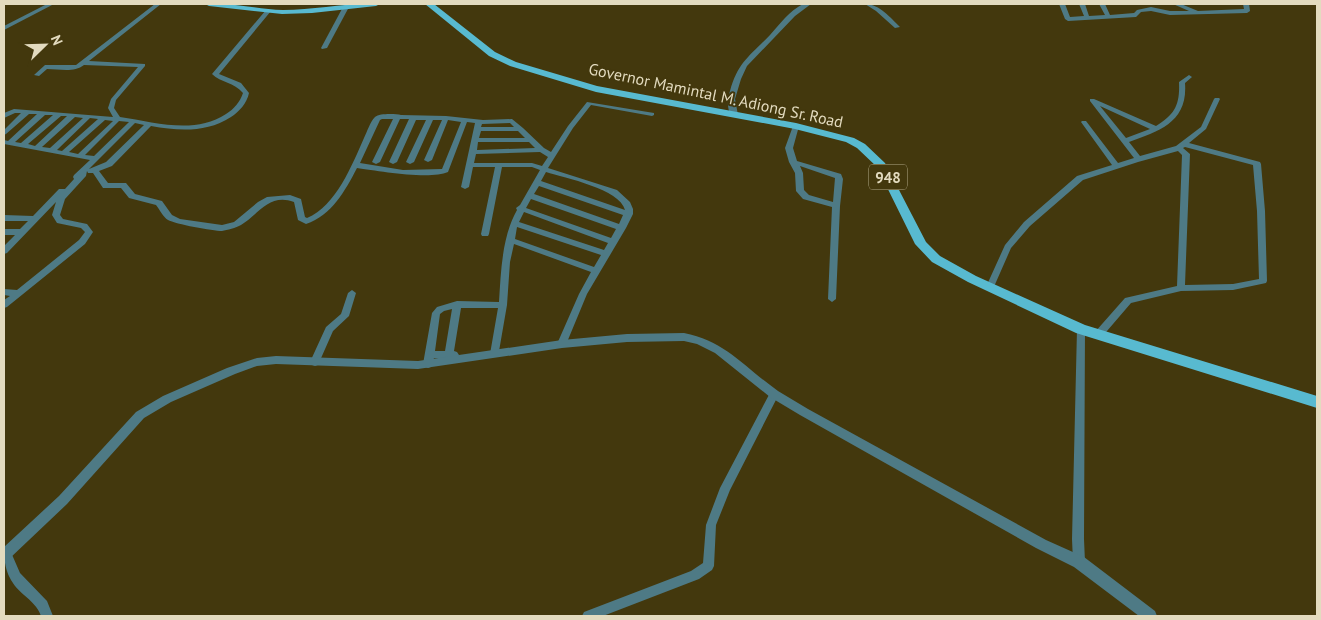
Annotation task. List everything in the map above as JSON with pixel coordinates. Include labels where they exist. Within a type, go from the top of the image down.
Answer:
[{"type":"main road","points":[[210,4],[268,11],[298,12],[376,4]]},
{"type":"main road","name":"Governor Mamintal M. Adiong Sr. Road","points":[[434,4],[492,54],[502,60],[596,89],[717,111],[732,109],[850,140],[872,156],[889,178],[921,244],[936,259],[990,287],[1081,329],[1317,402]]},
{"type":"street","points":[[4,28],[51,4]]},
{"type":"street","points":[[37,75],[45,67],[73,68],[82,63],[158,4]]},
{"type":"street","points":[[868,4],[878,10],[897,27]]},
{"type":"street","points":[[1062,4],[1068,19],[1136,15],[1145,6],[1170,13],[1229,12],[1246,7]]},
{"type":"street","points":[[1082,4],[1087,18]]},
{"type":"street","points":[[1102,4],[1108,16]]},
{"type":"street","points":[[1176,4],[1198,12]]},
{"type":"street","points":[[1201,4],[1211,12]]},
{"type":"street","points":[[1220,4],[1229,12]]},
{"type":"street","points":[[1238,4],[1246,7]]},
{"type":"street","points":[[732,109],[736,78],[746,60],[771,38],[803,5]]},
{"type":"street","points":[[324,48],[346,7]]},
{"type":"street","points":[[4,116],[12,111],[89,116],[184,128],[202,127],[219,121],[237,110],[246,97],[245,89],[233,81],[217,77],[215,74],[268,11]]},
{"type":"street","points":[[82,63],[143,65],[112,100],[112,108],[118,119]]},
{"type":"street","points":[[1125,141],[1157,129],[1173,117],[1179,108],[1184,94],[1182,82],[1189,77]]},
{"type":"street","points":[[621,108],[629,96]]},
{"type":"street","points":[[990,287],[1008,247],[1028,224],[1080,178],[1181,146],[1204,128],[1217,99]]},
{"type":"street","points":[[1138,159],[1092,100],[1157,129]]},
{"type":"street","points":[[495,354],[510,240],[514,223],[520,208],[552,155],[587,104],[592,102],[652,114]]},
{"type":"street","points":[[4,133],[27,112]]},
{"type":"street","points":[[6,142],[43,113]]},
{"type":"street","points":[[23,145],[59,114]]},
{"type":"street","points":[[37,148],[73,115]]},
{"type":"street","points":[[51,151],[89,116]]},
{"type":"street","points":[[95,170],[106,186],[123,186],[132,196],[159,203],[169,216],[178,221],[222,228],[237,224],[261,204],[275,198],[295,199],[300,204],[302,220],[314,219],[335,199],[377,119],[383,116],[446,118],[464,120],[478,126],[512,121],[541,150],[552,155]]},
{"type":"street","points":[[376,162],[398,116]]},
{"type":"street","points":[[393,162],[414,117]]},
{"type":"street","points":[[64,153],[104,118]]},
{"type":"street","points":[[410,162],[430,118]]},
{"type":"street","points":[[428,160],[446,118]]},
{"type":"street","points":[[80,156],[118,119]]},
{"type":"street","points":[[354,165],[403,172],[441,172],[444,170],[464,120]]},
{"type":"street","points":[[4,305],[88,236],[89,232],[84,226],[60,222],[56,215],[61,198],[95,159],[134,121]]},
{"type":"street","points":[[1084,122],[1116,166]]},
{"type":"street","points":[[5,248],[80,175],[110,164],[150,123]]},
{"type":"street","points":[[465,187],[478,126]]},
{"type":"street","points":[[796,126],[789,148],[799,173],[800,191],[802,194],[836,206]]},
{"type":"street","points":[[475,140],[531,140]]},
{"type":"street","points":[[6,142],[95,159]]},
{"type":"street","points":[[1181,146],[1186,154],[1181,288]]},
{"type":"street","points":[[1098,335],[1128,300],[1181,288],[1233,287],[1263,281],[1261,211],[1257,164],[1181,146]]},
{"type":"street","points":[[472,152],[541,150]]},
{"type":"street","points":[[793,162],[838,176],[839,179],[832,299]]},
{"type":"street","points":[[485,234],[499,164]]},
{"type":"street","points":[[470,165],[532,165],[545,168],[614,192],[626,204],[628,214],[622,228],[583,294],[562,344]]},
{"type":"street","points":[[536,182],[628,214]]},
{"type":"street","points":[[529,195],[622,228]]},
{"type":"street","points":[[520,208],[613,242]]},
{"type":"street","points":[[4,218],[33,219]]},
{"type":"street","points":[[514,223],[606,254]]},
{"type":"street","points":[[4,232],[21,232]]},
{"type":"street","points":[[510,240],[597,271]]},
{"type":"street","points":[[4,292],[19,293]]},
{"type":"street","points":[[315,362],[329,329],[344,316],[352,293]]},
{"type":"street","points":[[429,359],[436,313],[444,306],[503,304]]},
{"type":"street","points":[[449,354],[458,305]]},
{"type":"street","points":[[1079,562],[1081,329]]},
{"type":"street","points":[[429,359],[460,359],[562,344],[662,336],[699,340],[719,350],[774,394],[1041,544],[1079,562],[1150,616]]},
{"type":"street","points":[[47,616],[45,608],[38,599],[17,579],[5,554],[63,500],[132,422],[149,408],[246,365],[276,360],[395,366],[449,354],[460,359]]},
{"type":"street","points":[[588,616],[704,571],[708,566],[711,525],[725,488],[774,394]]}]
